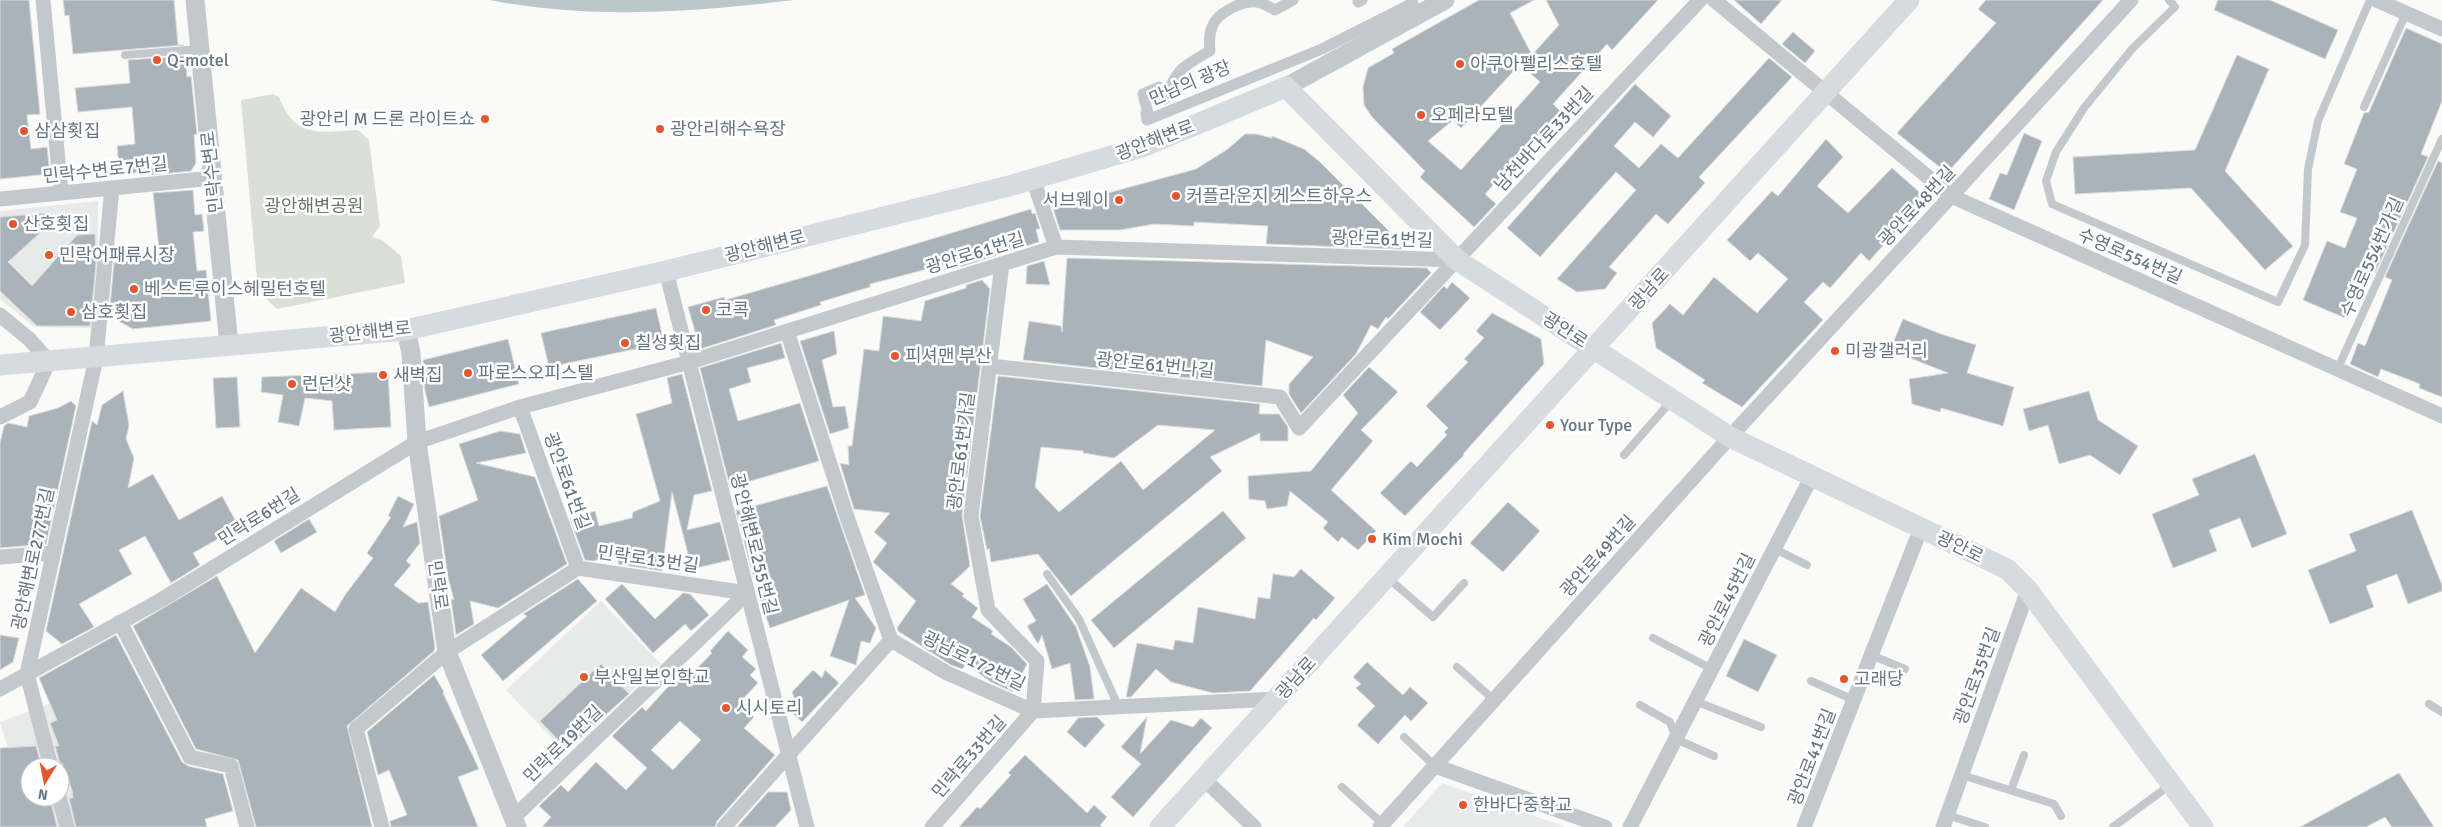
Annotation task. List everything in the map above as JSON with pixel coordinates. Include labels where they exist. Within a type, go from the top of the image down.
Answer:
[{"type":"main road","name":"광남로","points":[[1160,827],[1595,349],[1909,0]]},
{"type":"main road","name":"광안해변로","points":[[0,365],[406,330],[666,271],[1033,179],[1142,148],[1286,87]]},
{"type":"main road","name":"광안로","points":[[1286,87],[1457,260],[1730,437],[2007,569],[2028,590],[2203,827]]},
{"type":"street","points":[[44,0],[61,193]]},
{"type":"street","name":"민락수변로","points":[[195,0],[229,345]]},
{"type":"street","name":"만남의 광장","points":[[1293,0],[1275,10],[1256,2],[1244,2],[1224,14],[1212,26],[1209,38],[1210,50],[1185,65],[1169,87],[1164,99],[1159,87],[1143,94],[1148,113],[1146,114],[1147,120],[1322,49],[1413,3],[1411,0]]},
{"type":"street","points":[[1358,0],[1358,2],[1362,0]]},
{"type":"street","name":"광안해변로","points":[[1286,87],[1444,0]]},
{"type":"street","name":"남천바다로33번길","points":[[1457,260],[1700,0]]},
{"type":"street","name":"수영로554번길","points":[[1714,0],[1951,196],[2442,416]]},
{"type":"street","name":"광안로48번길","points":[[1730,437],[2131,0]]},
{"type":"street","points":[[2376,0],[2442,29]]},
{"type":"street","name":"민락수변로7번길","points":[[0,199],[213,178]]},
{"type":"street","points":[[1033,179],[1056,247]]},
{"type":"street","name":"광안해변로277번길","points":[[48,757],[27,674],[96,358],[112,188]]},
{"type":"street","name":"광안로61번길","points":[[417,442],[520,407],[689,361],[1056,247],[1457,260]]},
{"type":"street","name":"광안로61번나길","points":[[990,366],[1280,397],[1299,428],[1457,260]]},
{"type":"street","name":"광안로61번가길","points":[[1002,264],[971,516],[988,610],[1037,661],[1033,711]]},
{"type":"street","name":"광안해변로255번길","points":[[666,271],[807,827]]},
{"type":"street","points":[[0,315],[29,339],[49,361],[30,402],[0,418]]},
{"type":"street","name":"민락로","points":[[406,330],[410,354],[417,442],[447,652],[515,822]]},
{"type":"street","points":[[724,827],[891,640],[848,520],[787,331]]},
{"type":"street","name":"광안로61번길","points":[[520,407],[578,568]]},
{"type":"street","name":"광안로49번길","points":[[1381,826],[1730,437]]},
{"type":"street","name":"민락로6번길","points":[[0,689],[161,600],[417,442]]},
{"type":"street","name":"광안로45번길","points":[[1630,827],[1812,476]]},
{"type":"street","name":"광안로41번길","points":[[1804,827],[1921,528]]},
{"type":"street","points":[[0,557],[53,553]]},
{"type":"street","name":"민락로13번길","points":[[382,827],[356,729],[447,652],[578,568],[747,593]]},
{"type":"street","name":"광안로35번길","points":[[1945,821],[2028,590]]},
{"type":"street","name":"민락로19번길","points":[[515,822],[747,593]]},
{"type":"street","points":[[120,622],[190,757],[231,766],[247,827]]},
{"type":"street","name":"광남로172번길","points":[[891,640],[947,673],[1033,711],[1276,699]]},
{"type":"street","name":"민락로33번길","points":[[932,827],[1033,711]]},
{"type":"street","points":[[1435,766],[1605,827]]},
{"type":"street","points":[[1204,779],[1254,827]]},
{"type":"street","points":[[62,807],[67,827]]},
{"type":"lane","points":[[2170,0],[2175,7],[2132,49],[2084,108],[2056,152],[2046,181],[2052,204],[2278,302],[2305,246],[2308,169],[2318,120],[2370,0]]},
{"type":"lane","points":[[2364,107],[2406,13]]},
{"type":"lane","points":[[125,55],[200,49]]},
{"type":"lane","name":"수영로554번가길","points":[[2337,370],[2442,138]]},
{"type":"lane","points":[[2434,156],[2442,160]]},
{"type":"lane","points":[[1624,455],[1672,400]]},
{"type":"lane","name":"광안로45번길","points":[[1775,548],[1807,565]]},
{"type":"lane","points":[[1047,574],[1079,619],[1118,706]]},
{"type":"lane","points":[[1387,577],[1433,617],[1464,583]]},
{"type":"lane","name":"광안로45번길","points":[[1653,638],[1712,670]]},
{"type":"lane","points":[[1871,655],[1905,669]]},
{"type":"lane","points":[[1457,667],[1494,700]]},
{"type":"lane","name":"광안로41번길","points":[[1811,681],[1854,700]]},
{"type":"lane","points":[[1695,702],[1761,727]]},
{"type":"lane","points":[[2430,704],[2442,712]]},
{"type":"lane","points":[[1640,706],[1670,722],[1676,739],[1714,756]]},
{"type":"lane","points":[[1404,737],[1435,766]]},
{"type":"lane","points":[[2011,790],[2024,754]]},
{"type":"lane","points":[[1962,775],[2054,804],[2061,816]]},
{"type":"lane","points":[[2113,827],[2172,784]]},
{"type":"lane","points":[[1342,787],[1381,826]]},
{"type":"lane","name":"광안로35번길","points":[[1945,821],[1985,827]]},
{"type":"shaded area","points":[[490,0],[794,0],[680,11],[604,12],[565,10]]},
{"type":"shaded area","name":"민락어패류시장","points":[[98,201],[97,328],[34,327],[0,299],[0,211]]},
{"type":"shaded area","name":"부산일본인학교","points":[[601,601],[661,664],[566,753],[506,690]]},
{"type":"shaded area","points":[[68,697],[104,827],[32,827],[26,807],[70,807],[70,757],[20,757],[20,788],[0,722]]},
{"type":"shaded area","name":"한바다중학교","points":[[1442,783],[1565,827],[1403,827]]},
{"type":"green space","name":"광안해변공원","points":[[273,94],[279,97],[285,111],[301,126],[321,132],[358,130],[369,140],[380,226],[372,237],[382,240],[401,256],[405,283],[277,309],[258,291],[241,100]]},
{"type":"building","points":[[0,0],[29,0],[40,114],[27,115],[31,149],[47,147],[50,174],[0,179]]},
{"type":"building","points":[[63,0],[174,0],[178,45],[184,45],[73,54],[69,15],[65,16]]},
{"type":"building","points":[[1479,0],[1534,0],[1510,13],[1532,55],[1559,25],[1546,0],[1658,0],[1612,50],[1607,44],[1553,104],[1560,111],[1485,194],[1496,204],[1474,227],[1420,177],[1425,171],[1372,117],[1364,105],[1363,87],[1368,68],[1394,53],[1392,49]],"holes":[[[1520,64],[1540,82],[1461,170],[1428,141],[1453,120],[1461,128]]]},
{"type":"building","points":[[1734,0],[1782,0],[1761,24]]},
{"type":"building","points":[[1986,0],[2103,0],[1947,173],[1897,133],[1996,23],[1978,9]]},
{"type":"building","points":[[2218,0],[2270,0],[2338,30],[2325,59],[2214,10]]},
{"type":"building","points":[[2406,28],[2442,44],[2442,101],[2421,154],[2428,157],[2375,273],[2365,269],[2345,318],[2303,300],[2327,241],[2345,248],[2357,218],[2340,212],[2357,169],[2344,164],[2364,113],[2369,112]]},
{"type":"building","points":[[1793,32],[1815,51],[1805,63],[1782,44]]},
{"type":"building","points":[[2237,55],[2269,69],[2225,171],[2293,246],[2265,270],[2191,188],[2075,194],[2073,157],[2195,150]]},
{"type":"building","points":[[185,56],[187,77],[191,76],[197,134],[194,135],[196,163],[191,171],[152,175],[151,171],[134,173],[118,157],[117,146],[135,144],[132,107],[78,112],[75,88],[130,83],[128,60]]},
{"type":"building","points":[[1769,58],[1792,77],[1699,177],[1705,183],[1668,224],[1656,214],[1609,267],[1617,273],[1605,289],[1577,292],[1557,279],[1636,190],[1616,172],[1540,257],[1507,228],[1635,84],[1671,116],[1653,137],[1635,122],[1614,146],[1639,168],[1661,144],[1678,158]]},
{"type":"building","points":[[2024,133],[2042,141],[2014,210],[1989,199],[2000,173],[2007,175]]},
{"type":"building","points":[[1245,134],[1256,134],[1272,138],[1272,136],[1304,149],[1320,162],[1404,246],[1401,249],[1266,244],[1268,226],[1194,222],[1194,226],[1154,224],[1120,230],[1060,230],[1053,208],[1196,169],[1228,149]]},
{"type":"building","points":[[1826,139],[1843,157],[1817,186],[1848,213],[1892,168],[1926,198],[1869,261],[1861,253],[1830,288],[1823,282],[1804,302],[1823,320],[1742,407],[1702,383],[1705,380],[1656,348],[1652,323],[1670,304],[1683,315],[1714,277],[1757,313],[1788,279],[1758,253],[1750,261],[1727,240],[1772,191],[1778,196]]},
{"type":"building","points":[[2438,161],[2442,163],[2442,397],[2419,388],[2420,384],[2381,369],[2378,377],[2350,364],[2358,343],[2365,346],[2392,280],[2385,277]]},
{"type":"building","points":[[193,190],[195,215],[202,214],[204,231],[193,232],[197,271],[206,270],[211,321],[133,329],[109,316],[114,263],[160,258],[153,193]]},
{"type":"building","points":[[1031,209],[1032,214],[1035,213],[1040,229],[1036,229],[1039,242],[960,267],[958,261],[870,284],[870,287],[820,302],[821,305],[774,320],[776,325],[700,349],[688,307],[724,297],[725,300]]},
{"type":"building","name":"민락어패류시장","points":[[48,213],[53,221],[8,262],[32,286],[77,235],[95,234],[96,263],[90,326],[37,326],[0,291],[0,217]]},
{"type":"building","points":[[1067,258],[1427,268],[1431,273],[1388,319],[1386,317],[1378,329],[1371,325],[1356,354],[1301,413],[1289,394],[1289,384],[1313,357],[1266,340],[1262,386],[1023,360],[1029,321],[1061,326],[1062,332]]},
{"type":"building","points":[[1044,261],[1050,285],[1026,284],[1027,266]]},
{"type":"building","points":[[982,280],[990,289],[962,515],[970,566],[951,584],[964,594],[962,596],[978,608],[972,617],[993,631],[991,634],[1011,647],[1027,664],[1013,692],[991,682],[966,664],[962,669],[951,665],[898,631],[897,628],[916,601],[873,562],[887,543],[874,532],[890,513],[854,509],[840,463],[849,465],[848,446],[852,446],[864,349],[879,351],[883,316],[921,321],[925,301],[966,288],[966,285]]},
{"type":"building","points":[[1452,282],[1470,298],[1440,330],[1420,312],[1444,286],[1447,289]]},
{"type":"building","points":[[656,308],[664,343],[549,367],[541,333]]},
{"type":"building","points":[[1492,313],[1541,339],[1544,364],[1464,455],[1405,516],[1380,493],[1411,461],[1417,467],[1447,435],[1444,432],[1448,428],[1426,406],[1468,362],[1464,359],[1484,338],[1476,331]]},
{"type":"building","points":[[1903,319],[1976,345],[1967,373],[2014,387],[2003,426],[1941,408],[1940,412],[1912,404],[1909,379],[1948,373],[1890,350]]},
{"type":"building","points":[[834,331],[837,354],[822,360],[833,407],[845,406],[849,428],[830,434],[800,341]]},
{"type":"building","name":"파로스오피스텔","points":[[508,339],[519,384],[429,407],[425,391],[423,360]]},
{"type":"building","points":[[781,343],[785,358],[747,368],[751,382],[729,389],[738,421],[800,403],[819,461],[730,487],[700,368]]},
{"type":"building","points":[[1369,367],[1398,392],[1361,430],[1373,441],[1331,490],[1376,531],[1358,550],[1342,537],[1338,542],[1323,528],[1328,522],[1290,491],[1287,506],[1267,509],[1265,501],[1249,499],[1248,476],[1311,471],[1358,413],[1343,395]]},
{"type":"building","points":[[388,372],[391,427],[334,430],[332,401],[305,398],[299,426],[278,422],[283,395],[261,392],[262,377]]},
{"type":"building","points":[[682,374],[712,491],[694,495],[687,530],[720,522],[730,560],[692,569],[672,492],[662,571],[618,564],[619,553],[594,561],[585,560],[570,519],[595,511],[599,526],[632,518],[633,512],[660,501],[636,414],[672,403],[667,378]]},
{"type":"building","points":[[998,376],[1260,404],[1259,414],[1279,414],[1288,427],[1288,441],[1260,441],[1260,433],[1210,457],[1222,471],[1071,596],[1038,554],[991,562],[980,516]],"holes":[[[1158,425],[1215,430],[1143,490],[1121,461],[1059,512],[1035,487],[1041,447],[1083,451],[1083,453],[1114,458]]]},
{"type":"building","points":[[237,377],[240,427],[216,428],[213,378]]},
{"type":"building","points":[[123,391],[129,425],[126,439],[134,458],[128,488],[153,474],[179,520],[222,496],[239,527],[193,553],[200,565],[171,583],[145,536],[119,550],[132,574],[79,604],[94,627],[62,644],[46,631],[92,421],[97,425],[102,405]]},
{"type":"building","points":[[2089,391],[2098,420],[2138,446],[2120,475],[2090,455],[2059,464],[2048,425],[2029,431],[2023,409]]},
{"type":"building","points":[[71,401],[76,406],[46,544],[0,548],[0,443],[4,426],[8,423],[27,427],[29,416],[58,408]]},
{"type":"building","points":[[500,431],[520,434],[526,453],[476,463],[535,477],[567,564],[498,608],[470,601],[474,624],[456,635],[451,599],[454,600],[448,577],[439,516],[478,500],[459,444]]},
{"type":"building","points":[[2255,454],[2287,534],[2252,548],[2240,518],[2209,530],[2217,551],[2173,568],[2152,514],[2199,495],[2192,479]]},
{"type":"building","points":[[827,486],[865,595],[855,598],[876,628],[870,643],[861,641],[856,665],[830,656],[849,600],[770,628],[759,597],[774,581],[761,568],[753,575],[736,511]]},
{"type":"building","points":[[398,496],[414,504],[403,527],[417,522],[420,543],[406,561],[411,565],[394,585],[418,603],[428,602],[435,647],[434,651],[347,726],[372,827],[256,827],[238,760],[196,749],[133,626],[217,576],[255,653],[301,588],[335,612],[345,595],[373,558],[367,553],[391,517],[388,516]]},
{"type":"building","points":[[1508,502],[1540,531],[1503,572],[1470,543]]},
{"type":"building","points":[[2412,510],[2442,585],[2442,591],[2408,604],[2397,574],[2366,586],[2374,607],[2330,624],[2308,570],[2356,551],[2349,534]]},
{"type":"building","points":[[1223,511],[1246,538],[1114,648],[1091,620]]},
{"type":"building","points":[[309,519],[317,532],[281,553],[274,541]]},
{"type":"building","points":[[1301,569],[1335,598],[1316,620],[1314,618],[1250,691],[1213,693],[1171,682],[1156,669],[1131,697],[1126,697],[1137,643],[1173,650],[1175,640],[1193,643],[1198,607],[1255,619],[1258,597],[1270,599],[1273,574],[1294,577]]},
{"type":"building","points":[[578,579],[597,601],[503,681],[481,655],[527,616],[523,614]]},
{"type":"building","points":[[622,584],[655,619],[683,593],[690,594],[709,615],[691,631],[685,624],[653,653],[605,599]]},
{"type":"building","points":[[1047,584],[1076,627],[1090,667],[1094,699],[1075,700],[1070,663],[1052,669],[1042,635],[1038,644],[1027,626],[1036,621],[1023,599]]},
{"type":"building","points":[[728,631],[748,650],[742,657],[756,669],[750,675],[758,683],[739,703],[754,717],[744,728],[775,755],[717,821],[715,827],[542,827],[551,817],[539,806],[561,785],[568,792],[596,762],[626,790],[647,768],[612,736],[642,707],[646,711],[676,678],[683,683],[712,653],[710,651]],"holes":[[[680,721],[701,740],[673,770],[651,750]]]},
{"type":"building","points":[[0,635],[19,638],[13,662],[0,670]]},
{"type":"building","points":[[116,635],[182,762],[188,766],[223,774],[233,811],[205,819],[207,827],[76,827],[70,802],[70,798],[73,798],[70,785],[70,757],[58,757],[55,746],[59,746],[50,723],[57,720],[39,678]]},
{"type":"building","points":[[1744,639],[1777,655],[1758,692],[1726,676]]},
{"type":"building","points":[[1367,662],[1403,695],[1410,687],[1428,703],[1411,721],[1405,715],[1378,744],[1357,725],[1375,706],[1356,688],[1361,684],[1353,677]]},
{"type":"building","points":[[601,664],[629,694],[567,749],[540,721]]},
{"type":"building","points":[[813,670],[822,678],[825,670],[839,683],[802,722],[787,708],[795,700],[792,692]]},
{"type":"building","points":[[434,675],[444,692],[479,769],[458,777],[478,827],[391,827],[390,821],[407,815],[389,770],[378,775],[367,732]]},
{"type":"building","points":[[1097,717],[1105,725],[1085,748],[1067,732],[1078,718]]},
{"type":"building","points":[[1147,717],[1140,754],[1171,720],[1193,727],[1201,718],[1212,728],[1133,817],[1111,797],[1141,764],[1121,747]]},
{"type":"building","points":[[36,746],[39,757],[20,757],[20,807],[52,807],[57,827],[0,827],[0,748]]},
{"type":"building","points":[[1025,755],[1087,813],[1094,805],[1107,817],[1100,825],[1102,827],[959,827],[977,807],[980,809],[1011,775],[1008,773]]},
{"type":"building","points":[[2399,773],[2434,827],[2392,827],[2385,817],[2366,827],[2300,827]]},
{"type":"building","points":[[768,792],[787,792],[791,810],[775,827],[737,827]]},
{"type":"place","name":"Q-motel","points":[[157,60]]},
{"type":"place","name":"아쿠아펠리스호텔","points":[[1460,64]]},
{"type":"place","name":"오페라모텔","points":[[1421,115]]},
{"type":"place","name":"광안리 M 드론 라이트쇼","points":[[485,119]]},
{"type":"place","name":"광안리해수욕장","points":[[660,129]]},
{"type":"place","name":"삼삼횟집","points":[[24,131]]},
{"type":"place","name":"커플라운지 게스트하우스","points":[[1176,196]]},
{"type":"place","name":"서브웨이","points":[[1119,200]]},
{"type":"place","name":"산호횟집","points":[[13,224]]},
{"type":"place","name":"민락어패류시장","points":[[49,255]]},
{"type":"place","name":"베스트루이스헤밀턴호텔","points":[[134,289]]},
{"type":"place","name":"코콕","points":[[706,310]]},
{"type":"place","name":"삼호횟집","points":[[71,312]]},
{"type":"place","name":"칠성횟집","points":[[625,343]]},
{"type":"place","name":"미광갤러리","points":[[1835,351]]},
{"type":"place","name":"피셔맨 부산","points":[[895,356]]},
{"type":"place","name":"파로스오피스텔","points":[[468,373]]},
{"type":"place","name":"새벽집","points":[[383,375]]},
{"type":"place","name":"런던샷","points":[[292,384]]},
{"type":"place","name":"Your Type","points":[[1550,425]]},
{"type":"place","name":"Kim Mochi","points":[[1372,539]]},
{"type":"place","name":"부산일본인학교","points":[[584,677]]},
{"type":"place","name":"고래당","points":[[1844,679]]},
{"type":"place","name":"시시토리","points":[[726,708]]},
{"type":"place","name":"한바다중학교","points":[[1463,805]]}]
